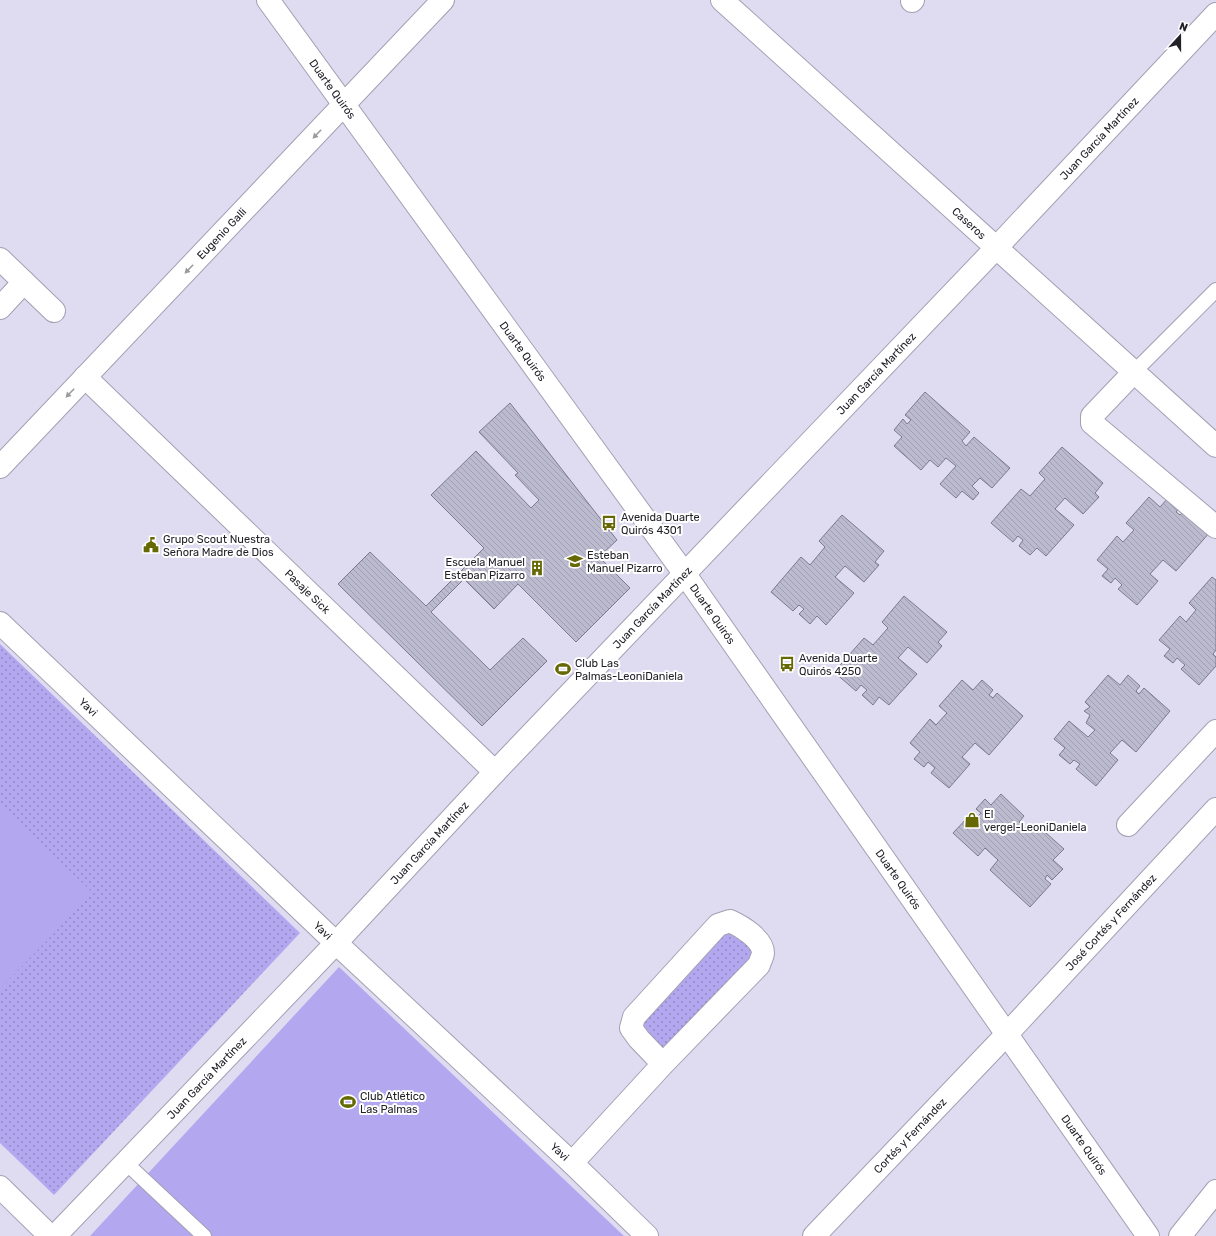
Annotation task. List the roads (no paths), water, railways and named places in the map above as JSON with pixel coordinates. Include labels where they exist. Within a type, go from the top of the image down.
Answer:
[{"type":"street","name":"Duarte Quirós","points":[[268,0],[684,573],[1148,1236]]},
{"type":"street","name":"Eugenio Galli","points":[[0,467],[443,0]]},
{"type":"street","name":"Caseros","points":[[722,0],[1216,446]]},
{"type":"street","name":"Juan García Martínez","points":[[55,1236],[336,943],[495,772],[997,247],[1216,14]]},
{"type":"street","points":[[0,259],[54,311]]},
{"type":"street","points":[[0,308],[24,282]]},
{"type":"street","points":[[1134,372],[1092,416],[1092,423],[1216,527]]},
{"type":"street","name":"Pasaje Sick","points":[[85,378],[495,772]]},
{"type":"street","name":"Yavi","points":[[0,623],[336,943],[572,1163],[647,1236]]},
{"type":"street","points":[[1128,825],[1216,731]]},
{"type":"street","name":"José Cortés y Fernández","points":[[1006,1035],[1216,809]]},
{"type":"street","points":[[572,1163],[663,1064],[759,965],[763,954],[762,944],[742,926],[730,921],[718,926],[634,1018],[631,1028],[639,1039],[663,1064]]},
{"type":"street","name":"Cortés y Fernández","points":[[814,1236],[1006,1035]]},
{"type":"street","points":[[0,1187],[50,1236]]},
{"type":"street","points":[[1180,1236],[1216,1191]]},
{"type":"lane","points":[[1134,372],[1216,290]]},
{"type":"lane","points":[[126,1163],[204,1236]]},
{"type":"place","name":"Avenida Duarte Quirós 4301","points":[[609,523]]},
{"type":"place","name":"Grupo Scout Nuestra Señora Madre de Dios","points":[[151,545]]},
{"type":"place","name":"Esteban Manuel Pizarro","points":[[575,561]]},
{"type":"place","name":"Escuela Manuel Esteban Pizarro","points":[[537,568]]},
{"type":"place","name":"Avenida Duarte Quirós 4250","points":[[787,664]]},
{"type":"place","name":"Club Las Palmas-LeoniDaniela","points":[[563,669]]},
{"type":"place","name":"El vergel-LeoniDaniela","points":[[972,820]]},
{"type":"place","name":"Club Atlético Las Palmas","points":[[348,1102]]}]
